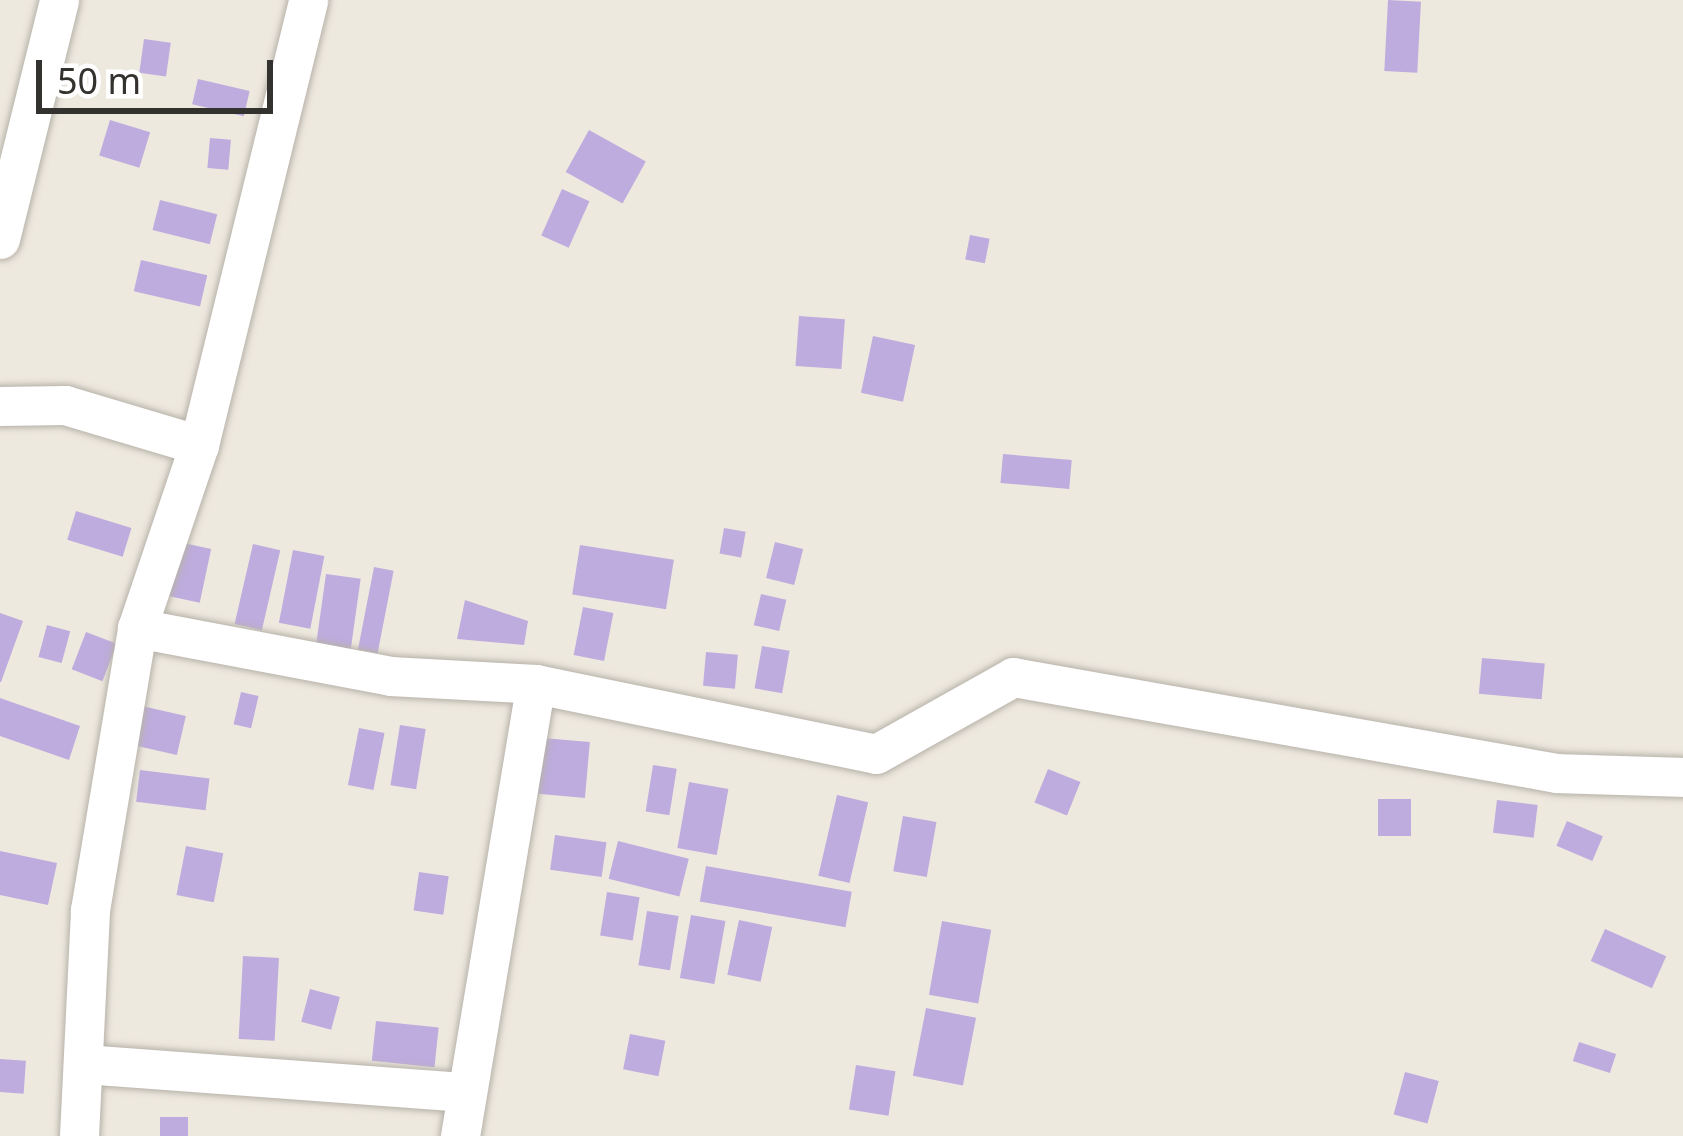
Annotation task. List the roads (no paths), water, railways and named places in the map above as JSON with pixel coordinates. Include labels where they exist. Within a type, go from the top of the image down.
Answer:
[{"type":"street","points":[[0,239],[59,0]]},
{"type":"street","points":[[79,1136],[90,910],[137,628],[199,445],[308,0]]},
{"type":"street","points":[[0,406],[65,405],[199,445]]},
{"type":"street","points":[[137,628],[390,676],[536,684],[876,754],[1012,677],[1557,773],[1683,777]]},
{"type":"street","points":[[460,1136],[463,1092],[536,684]]},
{"type":"street","points":[[83,1064],[463,1092]]}]
